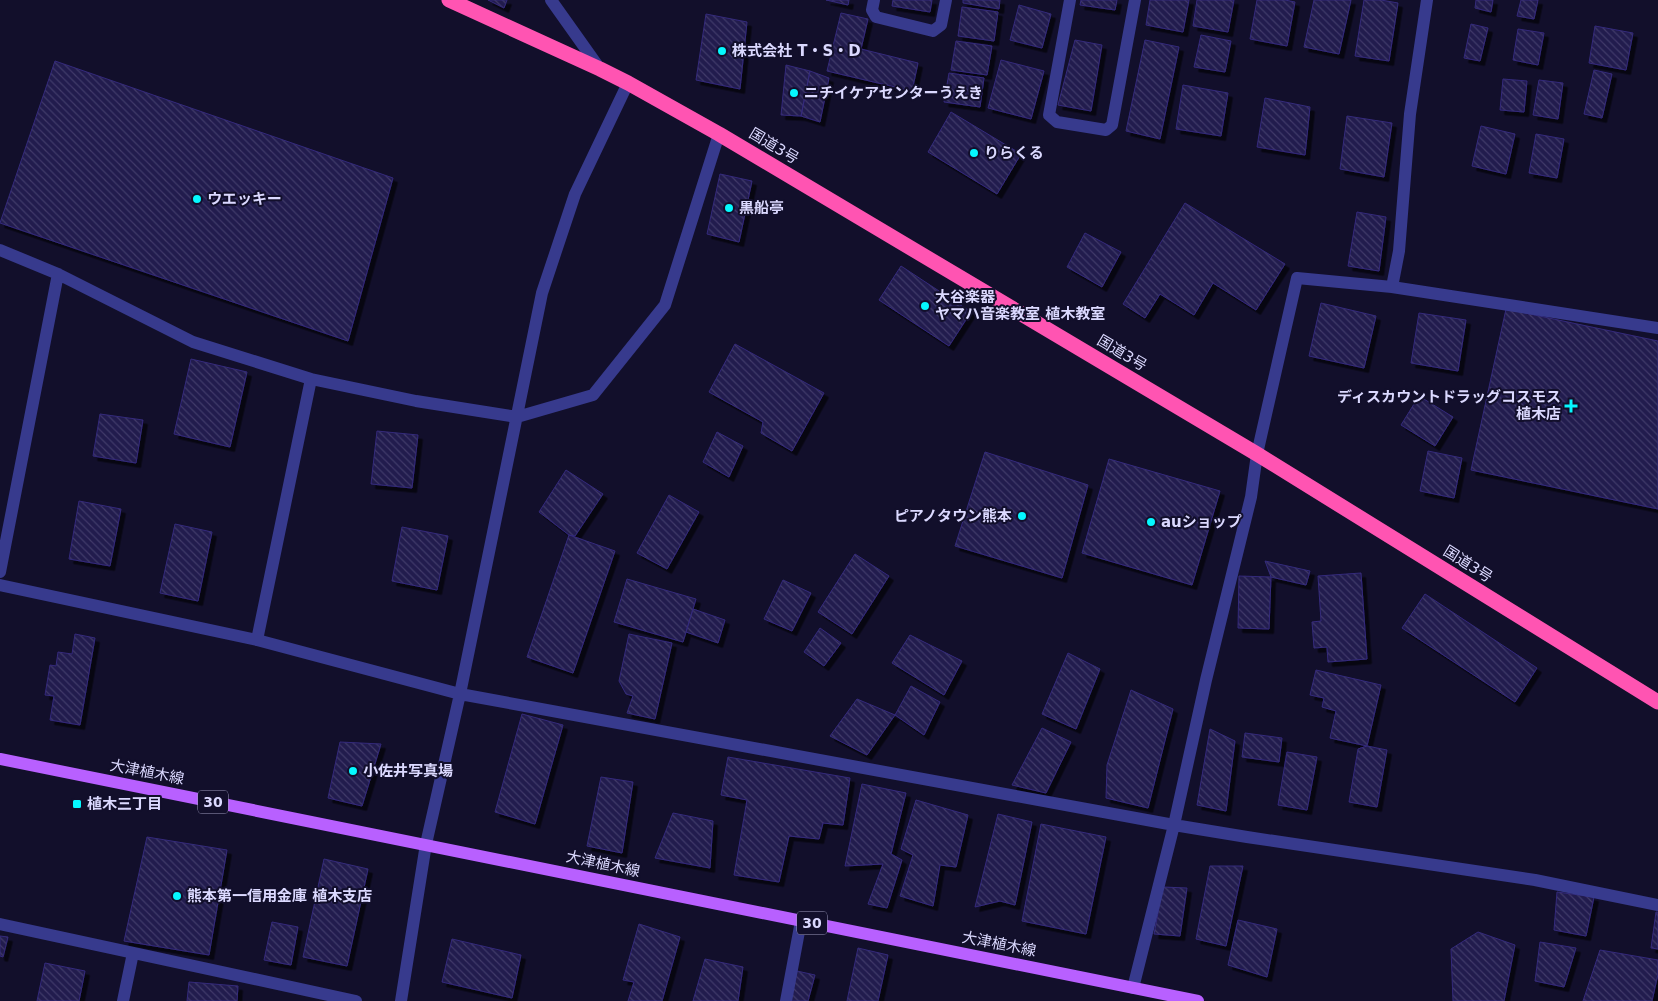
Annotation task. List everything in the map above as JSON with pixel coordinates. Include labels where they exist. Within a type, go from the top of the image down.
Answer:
[{"type":"highway","name":"国道3号","points":[[450,0],[600,69],[719,134],[1256,454],[1658,702]]},
{"type":"main road","name":"大津植木線","points":[[0,759],[1198,1001]]},
{"type":"street","points":[[551,0],[600,69]]},
{"type":"street","points":[[874,0],[872,10],[876,17],[933,31],[941,25],[946,0]]},
{"type":"street","points":[[1070,0],[1050,115],[1057,122],[1106,130],[1112,125],[1135,0]]},
{"type":"street","points":[[1392,287],[1399,251],[1410,114],[1427,0]]},
{"type":"street","points":[[401,1001],[426,844],[460,694],[542,293],[572,203],[628,83]]},
{"type":"street","points":[[0,250],[58,274],[193,342],[311,378],[416,401],[517,417],[593,395],[665,305],[719,134]]},
{"type":"street","points":[[0,572],[58,274]]},
{"type":"street","points":[[1133,988],[1174,825],[1206,680],[1251,496],[1256,454],[1297,278],[1392,287],[1658,328]]},
{"type":"street","points":[[257,640],[311,378]]},
{"type":"street","points":[[0,585],[257,640],[460,694],[1174,825],[1535,880],[1658,905]]},
{"type":"street","points":[[786,1001],[800,920]]},
{"type":"street","points":[[0,924],[356,1001]]},
{"type":"street","points":[[123,1001],[133,953]]},
{"type":"building","points":[[488,0],[507,0],[504,8]]},
{"type":"building","points":[[826,0],[849,0],[848,5]]},
{"type":"building","points":[[893,0],[932,0],[930,12],[892,6]]},
{"type":"building","points":[[963,0],[1000,0],[999,9],[963,3]]},
{"type":"building","points":[[1081,0],[1117,0],[1115,10],[1080,5]]},
{"type":"building","points":[[1150,0],[1189,0],[1183,32],[1146,25]]},
{"type":"building","points":[[1197,0],[1234,0],[1228,32],[1193,26]]},
{"type":"building","points":[[1257,0],[1295,2],[1287,46],[1250,39]]},
{"type":"building","points":[[1314,0],[1351,0],[1339,54],[1304,47]]},
{"type":"building","points":[[1364,0],[1398,3],[1389,61],[1355,56]]},
{"type":"building","points":[[1476,0],[1493,0],[1491,12],[1475,8]]},
{"type":"building","points":[[1521,0],[1538,0],[1534,19],[1517,16]]},
{"type":"building","points":[[1019,5],[1051,14],[1042,48],[1010,40]]},
{"type":"building","points":[[962,7],[998,12],[994,41],[958,36]]},
{"type":"building","points":[[841,13],[868,19],[861,49],[918,63],[912,91],[827,71]]},
{"type":"building","name":"株式会社 T・S・D","points":[[706,14],[747,22],[740,89],[696,80]]},
{"type":"building","points":[[1471,24],[1488,28],[1480,61],[1464,58]]},
{"type":"building","points":[[1595,26],[1633,33],[1626,70],[1589,63]]},
{"type":"building","points":[[1518,29],[1544,33],[1538,65],[1513,60]]},
{"type":"building","points":[[1201,35],[1231,41],[1225,72],[1194,67]]},
{"type":"building","points":[[1075,40],[1102,45],[1091,111],[1058,105]]},
{"type":"building","points":[[1145,40],[1179,47],[1160,139],[1126,131]]},
{"type":"building","points":[[956,41],[992,46],[987,75],[951,70]]},
{"type":"building","points":[[1001,60],[1044,71],[1031,119],[988,108]]},
{"type":"building","name":"ウエッキー","points":[[55,61],[393,178],[348,341],[0,223]]},
{"type":"building","name":"ニチイケアセンターうえき","points":[[786,65],[810,71],[801,116],[781,115]]},
{"type":"building","points":[[1594,70],[1612,74],[1602,118],[1584,114]]},
{"type":"building","points":[[810,71],[829,78],[820,122],[801,116]]},
{"type":"building","points":[[949,73],[984,78],[980,107],[944,102]]},
{"type":"building","points":[[1503,79],[1527,81],[1524,112],[1500,110]]},
{"type":"building","points":[[1539,80],[1563,83],[1558,119],[1533,115]]},
{"type":"building","points":[[1183,85],[1228,93],[1221,136],[1176,129]]},
{"type":"building","points":[[1265,98],[1310,107],[1305,155],[1257,147]]},
{"type":"building","name":"りらくる","points":[[951,112],[1021,154],[997,194],[928,152]]},
{"type":"building","points":[[1347,116],[1392,123],[1384,177],[1340,169]]},
{"type":"building","points":[[1481,126],[1515,134],[1506,174],[1472,166]]},
{"type":"building","points":[[1536,134],[1564,139],[1557,178],[1529,173]]},
{"type":"building","name":"黒船亭","points":[[720,174],[752,181],[739,242],[707,234]]},
{"type":"building","points":[[1185,203],[1285,264],[1256,310],[1213,283],[1194,315],[1160,294],[1145,318],[1123,304]]},
{"type":"building","points":[[1357,212],[1386,217],[1379,271],[1348,266]]},
{"type":"building","points":[[1085,233],[1121,252],[1102,287],[1067,267]]},
{"type":"building","name":"大谷楽器 ヤマハ音楽教室 植木教室","points":[[901,266],[971,312],[949,346],[879,300]]},
{"type":"building","points":[[1321,303],[1376,316],[1364,368],[1309,356]]},
{"type":"building","name":"ディスカウントドラッグコスモス 植木店","points":[[1506,309],[1658,341],[1658,509],[1471,470]]},
{"type":"building","points":[[1419,313],[1466,320],[1458,371],[1411,363]]},
{"type":"building","points":[[735,344],[824,393],[792,451],[761,433],[763,422],[709,392]]},
{"type":"building","points":[[191,359],[247,372],[230,447],[174,434]]},
{"type":"building","points":[[1419,396],[1453,417],[1435,446],[1401,425]]},
{"type":"building","points":[[100,414],[143,420],[136,463],[93,456]]},
{"type":"building","points":[[377,431],[418,435],[412,488],[371,484]]},
{"type":"building","points":[[717,432],[743,446],[729,477],[703,462]]},
{"type":"building","points":[[1428,451],[1462,458],[1454,498],[1420,491]]},
{"type":"building","name":"ピアノタウン熊本","points":[[985,452],[1088,485],[1062,578],[955,546]]},
{"type":"building","name":"auショップ","points":[[1109,459],[1220,491],[1192,585],[1082,553]]},
{"type":"building","points":[[566,470],[603,494],[575,536],[569,535],[539,512]]},
{"type":"building","points":[[669,495],[699,512],[667,569],[637,553]]},
{"type":"building","points":[[79,501],[121,509],[110,566],[69,559]]},
{"type":"building","points":[[175,524],[212,532],[198,601],[160,593]]},
{"type":"building","points":[[402,527],[448,536],[437,590],[392,581]]},
{"type":"building","points":[[569,535],[615,551],[573,673],[527,657]]},
{"type":"building","points":[[855,554],[889,576],[852,634],[818,612]]},
{"type":"building","points":[[1265,561],[1310,571],[1306,585],[1271,577]]},
{"type":"building","points":[[1361,573],[1367,659],[1328,662],[1327,647],[1314,648],[1312,622],[1321,621],[1318,576]]},
{"type":"building","points":[[1239,576],[1271,577],[1269,629],[1238,628]]},
{"type":"building","points":[[627,579],[696,599],[683,642],[614,622]]},
{"type":"building","points":[[783,580],[811,593],[792,631],[764,619]]},
{"type":"building","points":[[1425,594],[1537,668],[1515,702],[1402,628]]},
{"type":"building","points":[[693,609],[725,620],[718,643],[686,632]]},
{"type":"building","points":[[820,628],[841,643],[824,666],[804,652]]},
{"type":"building","points":[[75,634],[95,638],[80,725],[50,720],[54,696],[45,695],[50,665],[56,666],[58,652],[72,654]]},
{"type":"building","points":[[629,634],[672,643],[655,719],[627,713],[633,696],[626,694],[619,681]]},
{"type":"building","points":[[910,635],[962,661],[944,695],[892,663]]},
{"type":"building","points":[[1068,653],[1100,669],[1076,729],[1042,714]]},
{"type":"building","points":[[1316,670],[1381,685],[1367,746],[1330,738],[1336,711],[1322,707],[1324,698],[1310,695]]},
{"type":"building","points":[[911,686],[940,702],[924,735],[895,715]]},
{"type":"building","points":[[1131,690],[1173,709],[1148,808],[1106,798],[1107,765]]},
{"type":"building","points":[[857,699],[895,715],[867,755],[830,736]]},
{"type":"building","points":[[522,714],[563,725],[535,824],[495,812]]},
{"type":"building","points":[[1042,728],[1071,742],[1046,793],[1012,785]]},
{"type":"building","points":[[1210,729],[1235,741],[1226,811],[1197,805]]},
{"type":"building","points":[[1245,733],[1282,738],[1279,762],[1242,757]]},
{"type":"building","name":"小佐井写真場","points":[[340,742],[381,744],[362,806],[328,798]]},
{"type":"building","points":[[1367,746],[1387,750],[1377,807],[1349,802],[1358,749]]},
{"type":"building","points":[[1287,752],[1317,757],[1307,810],[1278,805]]},
{"type":"building","points":[[728,757],[850,778],[843,825],[823,823],[819,839],[789,836],[779,882],[734,875],[747,800],[721,795]]},
{"type":"building","points":[[601,777],[633,782],[622,853],[587,846]]},
{"type":"building","points":[[862,784],[906,793],[891,854],[902,860],[887,908],[868,904],[883,864],[845,866]]},
{"type":"building","points":[[916,800],[968,815],[956,867],[940,865],[933,906],[900,896],[913,855],[901,849]]},
{"type":"building","points":[[673,813],[713,821],[710,868],[655,858]]},
{"type":"building","points":[[998,814],[1032,822],[1015,905],[1000,901],[975,907]]},
{"type":"building","points":[[1041,824],[1106,837],[1086,934],[1022,921]]},
{"type":"building","name":"熊本第一信用金庫 植木支店","points":[[147,837],[227,850],[209,955],[124,941]]},
{"type":"building","points":[[324,859],[368,869],[347,966],[303,957]]},
{"type":"building","points":[[1210,866],[1243,866],[1226,946],[1196,939]]},
{"type":"building","points":[[1163,887],[1187,888],[1180,936],[1154,934]]},
{"type":"building","points":[[1557,892],[1594,897],[1586,936],[1554,930]]},
{"type":"building","points":[[1656,912],[1658,912],[1658,949],[1651,948]]},
{"type":"building","points":[[1238,920],[1277,929],[1267,977],[1228,965]]},
{"type":"building","points":[[272,922],[298,927],[291,965],[264,960]]},
{"type":"building","points":[[639,924],[680,937],[662,1001],[628,1001],[634,982],[623,980]]},
{"type":"building","points":[[1478,932],[1515,945],[1504,1001],[1453,1001],[1451,949]]},
{"type":"building","points":[[0,936],[8,937],[3,957],[0,956]]},
{"type":"building","points":[[452,939],[521,955],[512,998],[442,982]]},
{"type":"building","points":[[1540,942],[1576,948],[1564,987],[1535,981]]},
{"type":"building","points":[[858,948],[888,955],[878,1001],[847,1001]]},
{"type":"building","points":[[1600,950],[1658,960],[1658,974],[1652,1001],[1583,1001]]},
{"type":"building","points":[[705,959],[743,967],[738,1001],[693,1001]]},
{"type":"building","points":[[45,963],[85,971],[79,1001],[37,1001]]},
{"type":"building","points":[[797,971],[815,975],[808,1001],[790,1001]]},
{"type":"building","points":[[189,982],[238,986],[237,1001],[187,1001]]},
{"type":"place","name":"株式会社 T・S・D","points":[[722,51]]},
{"type":"place","name":"ニチイケアセンターうえき","points":[[794,93]]},
{"type":"place","name":"りらくる","points":[[974,153]]},
{"type":"place","name":"ウエッキー","points":[[197,199]]},
{"type":"place","name":"黒船亭","points":[[729,208]]},
{"type":"place","name":"大谷楽器 ヤマハ音楽教室 植木教室","points":[[925,306]]},
{"type":"place","name":"ディスカウントドラッグコスモス 植木店","points":[[1571,406]]},
{"type":"place","name":"ピアノタウン熊本","points":[[1022,516]]},
{"type":"place","name":"auショップ","points":[[1151,522]]},
{"type":"place","name":"小佐井写真場","points":[[353,771]]},
{"type":"place","name":"植木三丁目","points":[[77,804]]},
{"type":"place","name":"熊本第一信用金庫 植木支店","points":[[177,896]]}]
